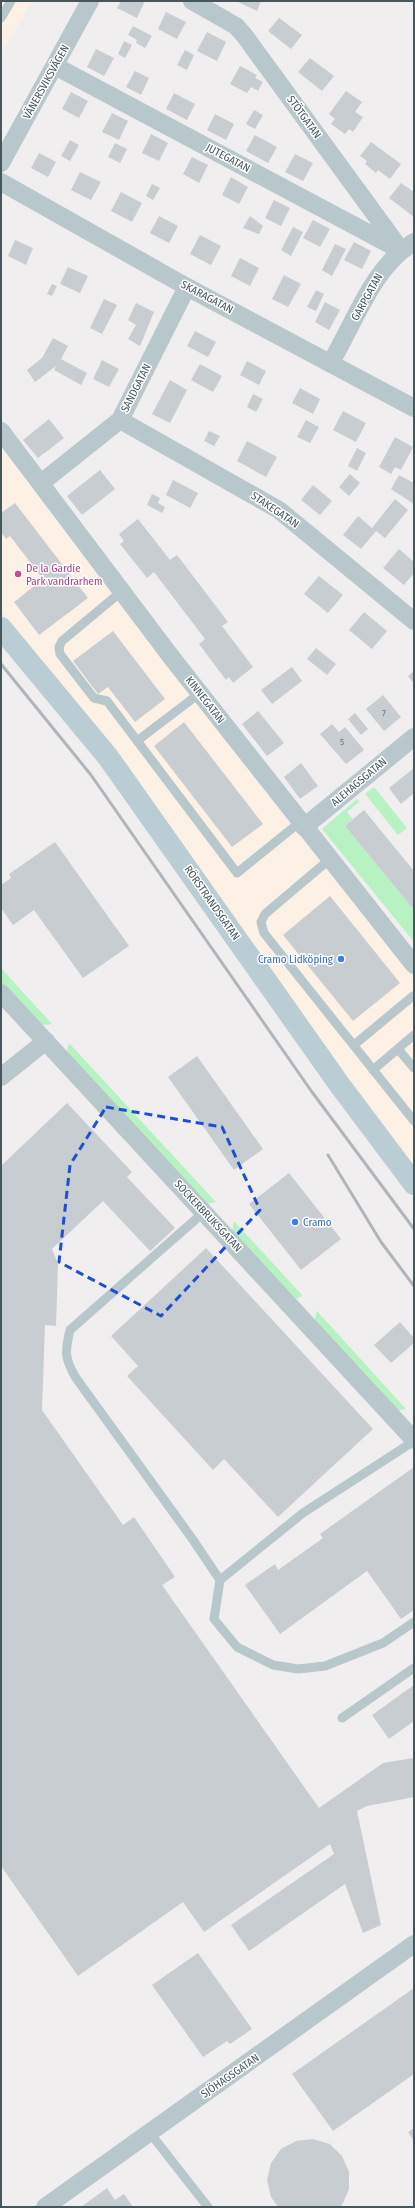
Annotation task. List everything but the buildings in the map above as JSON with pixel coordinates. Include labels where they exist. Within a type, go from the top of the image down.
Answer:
[{"type":"main road","name":"RÖRSTRANDSGATAN","points":[[1,628],[108,757],[339,1084],[414,1184]]},
{"type":"street","name":"VÄNERSVIKSVÄGEN","points":[[1,163],[90,1]]},
{"type":"street","name":"STÖTGATAN","points":[[192,1],[236,26],[244,35],[407,246]]},
{"type":"street","name":"JUTEGATAN","points":[[55,66],[407,246]]},
{"type":"street","name":"SKARAGATAN","points":[[1,182],[187,287],[331,362],[414,408]]},
{"type":"street","name":"GARPGATAN","points":[[331,362],[384,267],[407,246]]},
{"type":"street","name":"SANDGATAN","points":[[40,483],[120,420],[187,287]]},
{"type":"street","name":"STAKEGATAN","points":[[120,420],[279,510],[414,621]]},
{"type":"street","name":"KINNEGATAN","points":[[1,431],[302,825],[414,965]]},
{"type":"street","name":"ALEHAGSGATAN","points":[[302,825],[414,736]]},
{"type":"street","name":"SOCKERBRUKSGATAN","points":[[1,993],[414,1440]]},
{"type":"street","points":[[1,1077],[46,1041]]},
{"type":"street","name":"SJÖHAGSGATAN","points":[[45,2207],[414,1944]]},
{"type":"lane","points":[[1,18],[11,1]]},
{"type":"lane","points":[[122,591],[62,641],[59,647],[60,654],[94,698],[107,701],[237,873],[302,825]]},
{"type":"lane","points":[[137,741],[200,693]]},
{"type":"lane","points":[[330,859],[265,914],[261,922],[264,933],[414,1120]]},
{"type":"lane","points":[[354,1045],[413,996]]},
{"type":"lane","points":[[373,1070],[414,1035]]},
{"type":"lane","points":[[398,1048],[414,1068]]},
{"type":"lane","points":[[204,1212],[70,1330],[66,1347],[66,1361],[76,1378],[191,1537],[220,1580]]},
{"type":"lane","points":[[414,1440],[303,1513],[220,1580],[214,1619],[237,1647],[273,1665],[298,1669],[325,1666],[383,1643],[414,1622]]},
{"type":"lane","points":[[342,1718],[414,1668]]},
{"type":"lane","points":[[150,2132],[208,2207]]},
{"type":"highlighted area","points":[[106,1107],[222,1127],[260,1210],[161,1316],[59,1262],[70,1165]]},
{"type":"shaded area","points":[[1,1],[33,1],[1,53]]},
{"type":"shaded area","points":[[1,447],[163,661],[297,833],[414,979],[414,1165],[345,1073],[123,759],[1,611]]},
{"type":"green space","points":[[374,787],[407,828],[398,835],[365,794]]},
{"type":"green space","points":[[357,799],[359,802],[347,812],[353,819],[345,826],[414,910],[414,942],[322,829]]},
{"type":"green space","points":[[1,968],[52,1024],[45,1025],[37,1022],[1,983]]},
{"type":"green space","points":[[69,1043],[216,1202],[206,1204],[68,1056],[67,1051]]},
{"type":"green space","points":[[234,1221],[303,1296],[296,1299],[232,1232]]},
{"type":"green space","points":[[317,1311],[406,1409],[397,1411],[314,1321]]},
{"type":"railway","points":[[1,664],[91,775],[312,1092],[414,1229]]},
{"type":"railway","points":[[328,1155],[381,1242],[414,1286]]},
{"type":"place","name":"De la Gardie Park vandrarhem","points":[[18,574]]},
{"type":"place","name":"Cramo Lidköping","points":[[341,959]]},
{"type":"place","name":"Cramo","points":[[295,1222]]}]
